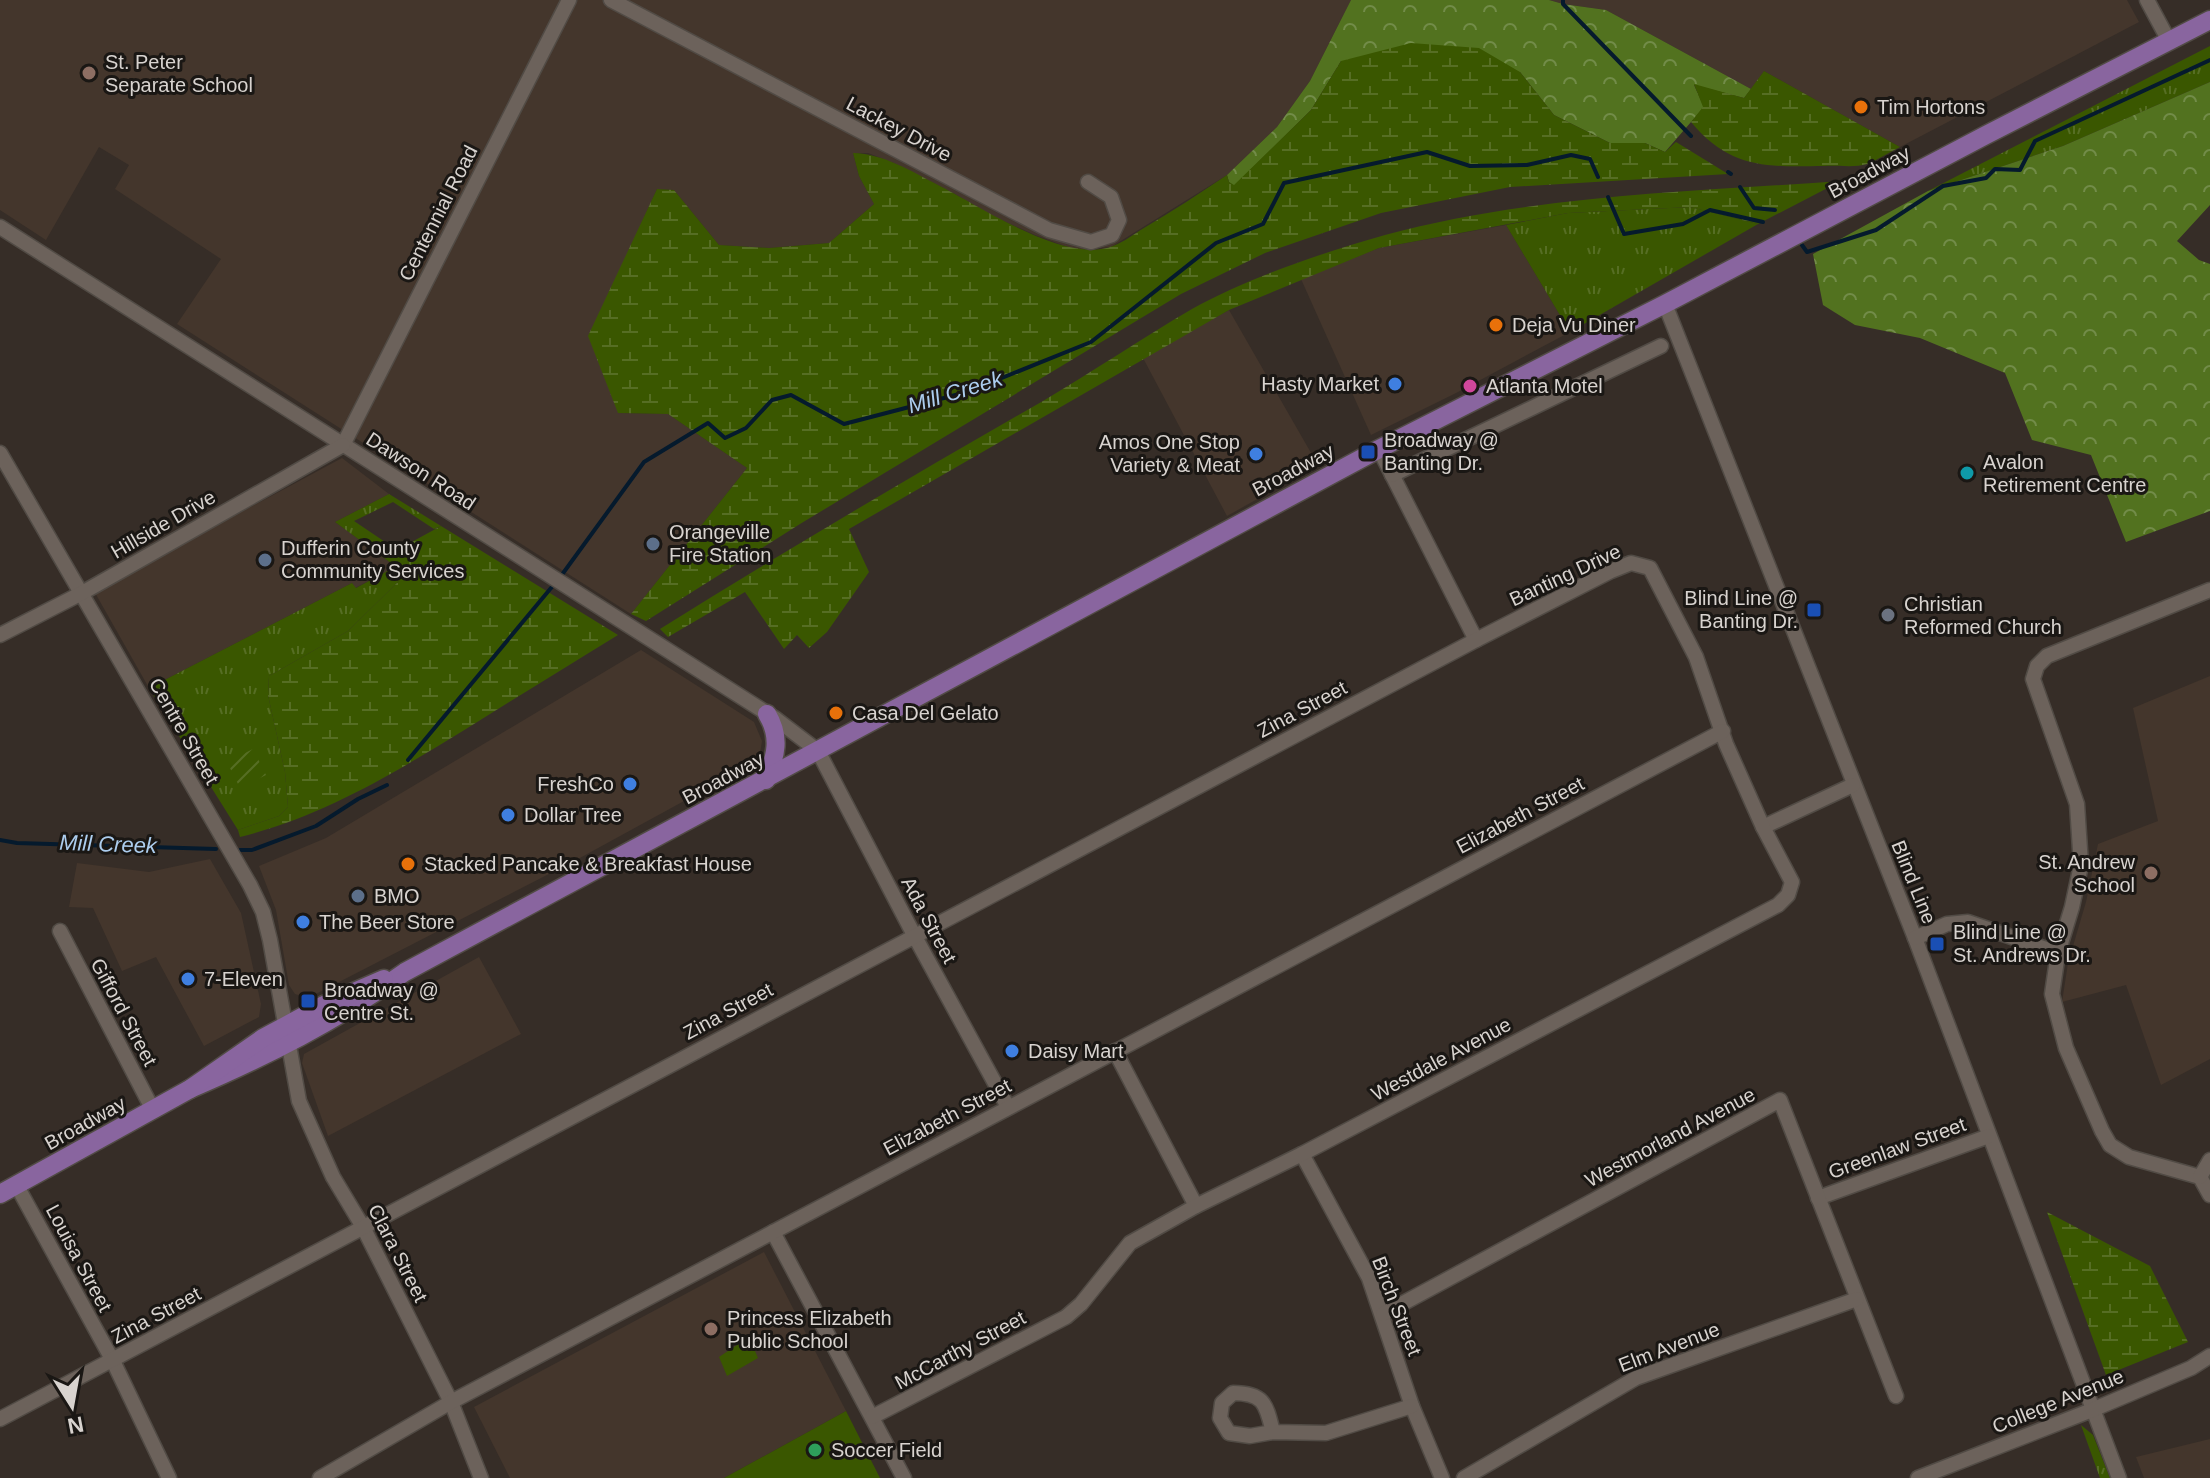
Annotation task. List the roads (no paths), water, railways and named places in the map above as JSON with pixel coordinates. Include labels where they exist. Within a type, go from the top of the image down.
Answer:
[{"type":"main road","name":"Broadway","points":[[8,1190],[190,1089],[332,1021],[405,972],[1379,449],[2210,20]]},
{"type":"main road","points":[[766,780],[778,744],[767,714]]},
{"type":"main road","name":"Broadway","points":[[190,1089],[287,1024],[373,982],[405,972]]},
{"type":"street","name":"Centennial Road","points":[[343,445],[569,0]]},
{"type":"street","name":"Lackey Drive","points":[[611,0],[1049,230],[1091,242],[1112,235],[1119,220],[1111,197],[1088,182]]},
{"type":"street","points":[[2147,0],[2169,41]]},
{"type":"street","name":"Dawson Road","points":[[0,227],[571,588],[767,714],[818,751]]},
{"type":"street","name":"Blind Line","points":[[1665,304],[1915,938],[2119,1478]]},
{"type":"street","points":[[1392,475],[1661,346]]},
{"type":"street","name":"Hillside Drive","points":[[0,635],[82,593],[343,445]]},
{"type":"street","points":[[1379,449],[1476,640]]},
{"type":"street","name":"Centre Street","points":[[0,454],[257,898],[270,940],[289,1044]]},
{"type":"street","name":"Banting Drive","points":[[1476,640],[1611,571],[1631,563],[1650,568],[1696,657],[1763,827]]},
{"type":"street","points":[[2210,590],[2047,656],[2037,666],[2033,679],[2077,804],[2081,865],[2058,953],[2052,994],[2057,1020],[2082,1086],[2110,1145],[2129,1157],[2200,1177],[2210,1195]]},
{"type":"street","name":"Zina Street","points":[[0,1419],[1476,640]]},
{"type":"street","name":"Elizabeth Street","points":[[320,1478],[451,1402],[1723,731]]},
{"type":"street","name":"Ada Street","points":[[818,751],[1008,1107]]},
{"type":"street","points":[[1763,827],[1853,785]]},
{"type":"street","name":"Westdale Avenue","points":[[1066,1317],[1081,1304],[1130,1243],[1778,905],[1788,895],[1792,882],[1763,827]]},
{"type":"street","points":[[1915,938],[1947,924],[1968,922],[2058,953]]},
{"type":"street","name":"Gifford Street","points":[[60,931],[153,1110]]},
{"type":"street","name":"Clara Street","points":[[289,1044],[299,1101],[333,1177],[363,1227],[451,1402],[481,1478]]},
{"type":"street","points":[[1115,1051],[1196,1206]]},
{"type":"street","name":"Westmorland Avenue","points":[[1383,1314],[1780,1100],[1896,1396]]},
{"type":"street","name":"Greenlaw Street","points":[[1818,1198],[1989,1136]]},
{"type":"street","name":"Birch Street","points":[[1302,1154],[1369,1278],[1412,1406],[1442,1478]]},
{"type":"street","points":[[2200,1177],[2210,1160]]},
{"type":"street","name":"Louisa Street","points":[[8,1190],[113,1361],[169,1478]]},
{"type":"street","points":[[773,1232],[904,1478]]},
{"type":"street","name":"Elm Avenue","points":[[1464,1478],[1636,1378],[1857,1299]]},
{"type":"street","name":"McCarthy Street","points":[[872,1417],[1066,1317]]},
{"type":"street","name":"College Avenue","points":[[1918,1478],[2092,1410],[2191,1368],[2210,1356]]},
{"type":"street","points":[[1273,1432],[1326,1433],[1412,1406]]},
{"type":"waterway","points":[[1563,0],[1563,4],[1691,136]]},
{"type":"waterway","points":[[1802,245],[1807,252],[1876,230],[1943,186],[1986,178],[1995,169],[2020,170],[2035,141],[2210,60]]},
{"type":"waterway","name":"Mill Creek","points":[[408,760],[561,576],[644,462],[708,423],[725,438],[746,428],[772,400],[791,395],[844,424],[967,392],[1091,342],[1216,243],[1263,224],[1284,183],[1427,152],[1470,166],[1527,165],[1571,155],[1590,159],[1598,177]]},
{"type":"waterway","points":[[1740,187],[1754,208],[1775,210]]},
{"type":"waterway","name":"Mill Creek","points":[[1608,197],[1624,234],[1683,224],[1710,210],[1763,222]]},
{"type":"waterway","name":"Mill Creek","points":[[240,850],[252,850],[316,826],[387,785]]},
{"type":"waterway","name":"Mill Creek","points":[[0,840],[216,849]]},
{"type":"place","name":"St. Peter Separate School","points":[[89,73]]},
{"type":"place","name":"Tim Hortons","points":[[1861,107]]},
{"type":"place","name":"Deja Vu Diner","points":[[1496,325]]},
{"type":"place","name":"Hasty Market","points":[[1395,384]]},
{"type":"place","name":"Atlanta Motel","points":[[1470,386]]},
{"type":"place","name":"Broadway @ Banting Dr.","points":[[1368,452]]},
{"type":"place","name":"Amos One Stop Variety & Meat","points":[[1256,454]]},
{"type":"place","name":"Avalon Retirement Centre","points":[[1967,473]]},
{"type":"place","name":"Orangeville Fire Station","points":[[653,544]]},
{"type":"place","name":"Dufferin County Community Services","points":[[265,560]]},
{"type":"place","name":"Blind Line @ Banting Dr.","points":[[1814,610]]},
{"type":"place","name":"Christian Reformed Church","points":[[1888,615]]},
{"type":"place","name":"Casa Del Gelato","points":[[836,713]]},
{"type":"place","name":"FreshCo","points":[[630,784]]},
{"type":"place","name":"Dollar Tree","points":[[508,815]]},
{"type":"place","name":"Stacked Pancake & Breakfast House","points":[[408,864]]},
{"type":"place","name":"St. Andrew School","points":[[2151,873]]},
{"type":"place","name":"BMO","points":[[358,896]]},
{"type":"place","name":"The Beer Store","points":[[303,922]]},
{"type":"place","name":"Blind Line @ St. Andrews Dr.","points":[[1937,944]]},
{"type":"place","name":"7-Eleven","points":[[188,979]]},
{"type":"place","name":"Broadway @ Centre St.","points":[[308,1001]]},
{"type":"place","name":"Daisy Mart","points":[[1012,1051]]},
{"type":"place","name":"Princess Elizabeth Public School","points":[[711,1329]]},
{"type":"place","name":"Soccer Field","points":[[815,1450]]}]
